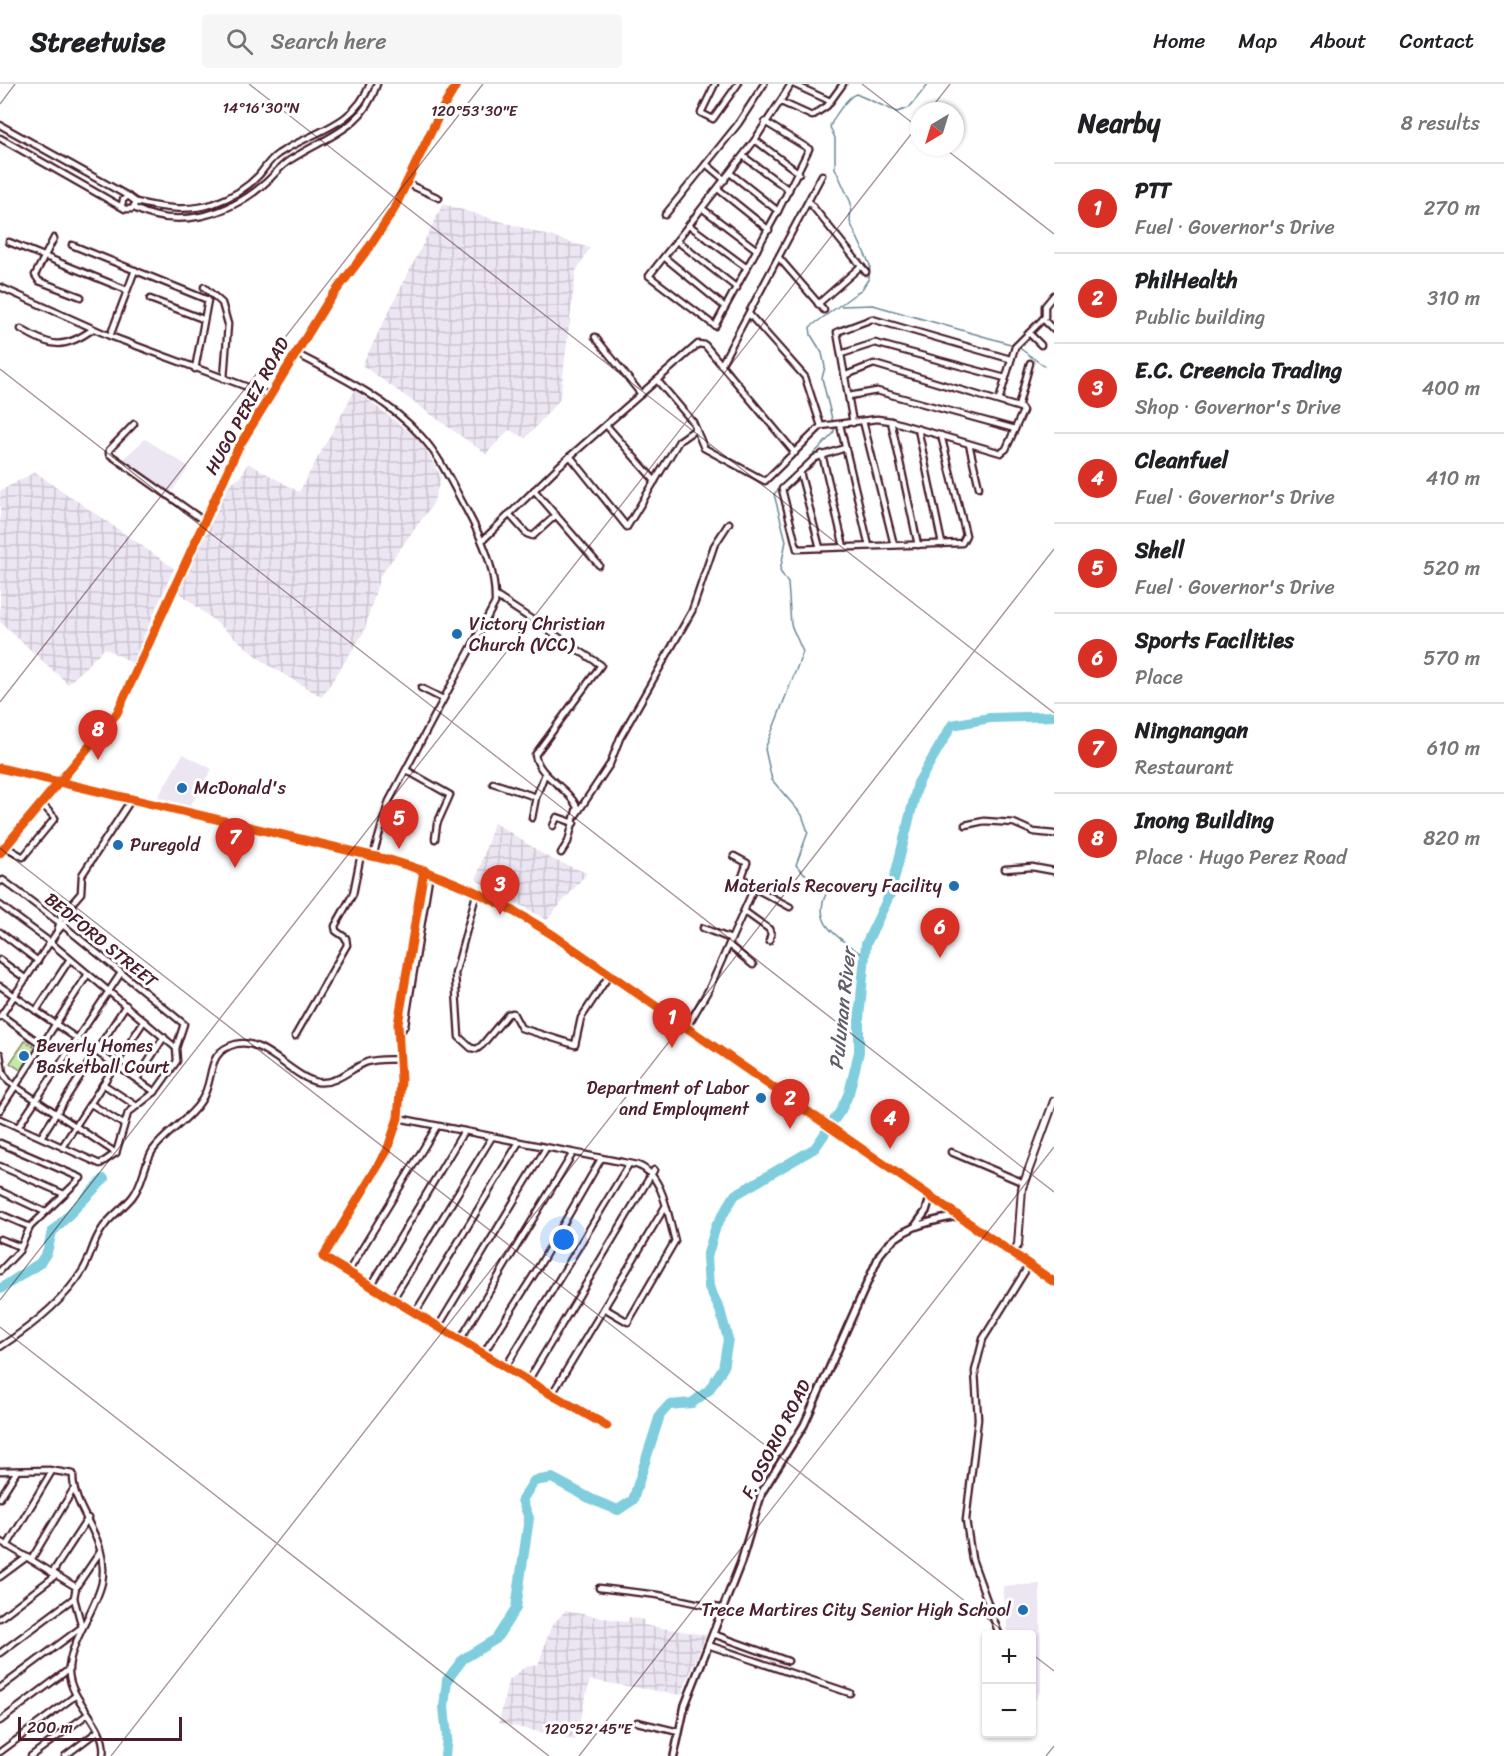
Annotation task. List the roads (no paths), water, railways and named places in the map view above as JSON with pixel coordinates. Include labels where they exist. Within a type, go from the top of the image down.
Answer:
[{"type":"main road","points":[[0,768],[374,856],[427,871],[477,891],[522,915],[610,974],[1054,1282]]},
{"type":"main road","points":[[1012,1253],[1018,1245],[1019,1201],[1054,1101]]},
{"type":"street","points":[[0,138],[128,210],[135,205],[167,209],[212,204],[238,193],[276,156],[342,122],[356,110],[370,84]]},
{"type":"street","points":[[0,124],[128,196],[135,205],[166,217],[195,218],[214,214],[242,202],[265,184],[282,165],[346,129],[362,115],[377,84]]},
{"type":"street","name":"HUGO PEREZ ROAD","points":[[0,853],[61,783],[117,713],[238,448],[327,303],[393,211],[441,111],[457,84]]},
{"type":"street","points":[[715,84],[701,113],[713,119],[738,84]]},
{"type":"street","points":[[665,215],[738,124],[764,84]]},
{"type":"street","points":[[765,122],[808,149],[799,172],[769,230],[715,326],[649,276],[755,140],[765,122],[792,84],[830,102]]},
{"type":"street","points":[[781,102],[812,116],[830,102],[842,84]]},
{"type":"street","points":[[356,110],[362,115]]},
{"type":"street","points":[[755,140],[799,172]]},
{"type":"street","points":[[743,156],[789,190]]},
{"type":"street","points":[[706,164],[725,180]]},
{"type":"street","points":[[730,172],[778,211]]},
{"type":"street","points":[[721,365],[780,259],[822,175]]},
{"type":"street","points":[[406,183],[439,198]]},
{"type":"street","points":[[718,189],[769,230]]},
{"type":"street","points":[[122,205],[123,200],[128,196]]},
{"type":"street","points":[[809,202],[866,272]]},
{"type":"street","points":[[703,209],[757,250]]},
{"type":"street","points":[[690,226],[747,268]]},
{"type":"street","points":[[54,238],[35,275],[39,281],[81,297]]},
{"type":"street","points":[[677,241],[737,288]]},
{"type":"street","points":[[9,242],[128,290]]},
{"type":"street","points":[[72,245],[208,300],[195,369]]},
{"type":"street","points":[[664,257],[725,307]]},
{"type":"street","points":[[780,259],[824,310]]},
{"type":"street","points":[[818,304],[861,266]]},
{"type":"street","points":[[110,336],[135,270]]},
{"type":"street","points":[[0,287],[110,336],[269,395]]},
{"type":"street","points":[[204,287],[222,303],[228,324],[224,380]]},
{"type":"street","points":[[999,400],[1016,345],[1043,319],[1044,306],[1054,294]]},
{"type":"street","points":[[150,299],[203,319]]},
{"type":"street","points":[[749,314],[805,377],[821,426]]},
{"type":"street","points":[[854,423],[837,332],[872,319],[1010,359]]},
{"type":"street","points":[[1043,319],[1054,330]]},
{"type":"street","points":[[21,329],[54,344],[65,345],[93,329]]},
{"type":"street","points":[[1029,333],[1041,345]]},
{"type":"street","points":[[595,337],[641,394]]},
{"type":"street","points":[[483,540],[570,456],[701,343],[795,453]]},
{"type":"street","points":[[841,354],[874,343],[1005,378]]},
{"type":"street","points":[[295,353],[367,391],[420,434],[451,482],[483,540],[496,596],[495,603],[389,801],[374,856]]},
{"type":"street","points":[[1018,407],[1030,363]]},
{"type":"street","points":[[657,380],[696,429],[709,452],[765,481],[821,426],[863,421],[891,421],[1000,453],[1006,449],[1023,411],[999,400],[874,364],[846,375]]},
{"type":"street","points":[[849,396],[877,391],[1016,429]]},
{"type":"street","points":[[863,421],[894,546]]},
{"type":"street","points":[[891,421],[918,544]]},
{"type":"street","points":[[134,424],[109,450],[109,454],[204,521]]},
{"type":"street","points":[[606,425],[655,481]]},
{"type":"street","points":[[838,425],[869,546]]},
{"type":"street","points":[[570,456],[627,527],[679,441],[696,429]]},
{"type":"street","points":[[918,429],[942,544]]},
{"type":"street","points":[[845,448],[822,454],[800,472],[782,493],[796,549],[962,543],[966,535],[941,435]]},
{"type":"street","points":[[969,444],[979,487]]},
{"type":"street","points":[[822,454],[844,547]]},
{"type":"street","points":[[800,472],[820,548]]},
{"type":"street","points":[[534,490],[599,565]]},
{"type":"street","points":[[509,514],[527,534],[533,536],[555,516]]},
{"type":"street","points":[[576,815],[610,764],[620,738],[692,612],[714,546],[729,523]]},
{"type":"street","points":[[496,596],[601,666],[536,752],[535,758],[545,774],[571,798],[577,807],[574,823],[561,853]]},
{"type":"street","points":[[421,688],[443,699]]},
{"type":"street","points":[[406,770],[450,795],[437,824],[435,839]]},
{"type":"street","points":[[532,818],[536,798],[545,774]]},
{"type":"street","points":[[493,783],[536,798]]},
{"type":"street","points":[[42,1045],[0,1015],[57,932],[66,909],[72,906],[81,893],[82,875],[131,800]]},
{"type":"street","points":[[6,847],[23,857],[55,818],[42,804]]},
{"type":"street","points":[[553,826],[558,817],[574,823]]},
{"type":"street","points":[[965,825],[984,821],[1014,823],[1034,831],[1054,834]]},
{"type":"street","points":[[295,1036],[347,945],[346,938],[336,931],[335,926],[352,894],[361,854]]},
{"type":"street","points":[[734,856],[747,863],[742,877],[754,888],[790,907]]},
{"type":"street","points":[[1005,869],[1032,867],[1054,871]]},
{"type":"street","points":[[427,871],[405,1025],[400,1033],[401,1089],[398,1118],[387,1151],[323,1257],[505,1368],[607,1426]]},
{"type":"street","name":"BEDFORD STREET","points":[[0,882],[3,880],[61,924],[184,1024],[177,1048]]},
{"type":"street","points":[[687,1027],[709,989],[754,888]]},
{"type":"street","points":[[477,891],[457,964],[454,986],[459,1038],[471,1048],[477,1049],[482,1045],[508,1014],[513,1013],[521,1028],[575,1045],[581,1018],[610,974]]},
{"type":"street","points":[[0,905],[50,942],[177,1048],[177,1061],[155,1092],[135,1105],[123,1124],[116,1153],[103,1164],[0,1119]]},
{"type":"street","points":[[744,911],[769,930],[771,934],[769,941]]},
{"type":"street","points":[[703,928],[730,942],[753,964]]},
{"type":"street","points":[[0,932],[38,961]]},
{"type":"street","points":[[36,1011],[70,959]]},
{"type":"street","points":[[0,960],[26,979]]},
{"type":"street","points":[[18,1127],[121,973]]},
{"type":"street","points":[[0,1110],[88,974]]},
{"type":"street","points":[[0,986],[155,1092]]},
{"type":"street","points":[[41,1137],[126,1005]]},
{"type":"street","points":[[63,1147],[144,1021]]},
{"type":"street","points":[[136,1079],[164,1037]]},
{"type":"street","points":[[0,1347],[39,1318],[72,1285],[84,1269],[98,1234],[108,1219],[133,1196],[153,1150],[202,1100],[211,1079],[214,1060],[219,1052],[236,1044],[250,1044],[309,1079],[321,1082],[335,1079],[367,1062],[399,1059]]},
{"type":"street","points":[[0,1054],[5,1078],[116,1153]]},
{"type":"street","points":[[103,1084],[135,1105]]},
{"type":"street","points":[[91,1104],[123,1124]]},
{"type":"street","points":[[398,1118],[629,1164],[653,1173],[675,1241],[628,1322],[604,1308]]},
{"type":"street","points":[[348,1272],[436,1126]]},
{"type":"street","points":[[371,1286],[464,1131]]},
{"type":"street","points":[[393,1299],[492,1137]]},
{"type":"street","points":[[415,1313],[519,1142]]},
{"type":"street","points":[[0,1143],[81,1178],[30,1227],[21,1247],[8,1265],[0,1271]]},
{"type":"street","points":[[438,1327],[546,1148]]},
{"type":"street","points":[[951,1152],[1024,1183]]},
{"type":"street","points":[[460,1340],[573,1153]]},
{"type":"street","points":[[483,1354],[535,1273],[601,1158]]},
{"type":"street","points":[[505,1368],[629,1164]]},
{"type":"street","points":[[0,1166],[64,1194]]},
{"type":"street","points":[[528,1381],[653,1173]]},
{"type":"street","points":[[0,1191],[45,1212]]},
{"type":"street","name":"F. OSORIO ROAD","points":[[916,1225],[926,1211],[930,1198]]},
{"type":"street","points":[[552,1394],[665,1208]]},
{"type":"street","points":[[0,1214],[30,1227]]},
{"type":"street","name":"F. OSORIO ROAD","points":[[674,1756],[685,1706],[712,1634],[724,1609],[762,1492],[804,1425],[874,1266],[890,1242],[916,1225],[957,1216]]},
{"type":"street","points":[[0,1239],[21,1247]]},
{"type":"street","points":[[0,1262],[8,1265]]},
{"type":"street","points":[[997,1630],[972,1559],[966,1521],[978,1419],[975,1371],[983,1339],[1029,1265]]},
{"type":"street","points":[[0,1471],[52,1471],[73,1474],[73,1491],[99,1540],[102,1582],[82,1627],[68,1670],[75,1696],[88,1714],[105,1746],[103,1756]]},
{"type":"street","points":[[0,1498],[17,1471]]},
{"type":"street","points":[[7,1546],[52,1471]]},
{"type":"street","points":[[0,1577],[29,1558],[73,1491]]},
{"type":"street","points":[[0,1618],[54,1574],[88,1518]]},
{"type":"street","points":[[0,1541],[76,1587]]},
{"type":"street","points":[[82,1627],[75,1598],[76,1587],[100,1551]]},
{"type":"street","points":[[599,1588],[658,1595],[724,1609]]},
{"type":"street","points":[[0,1653],[75,1598]]},
{"type":"street","points":[[0,1688],[82,1627]]},
{"type":"street","points":[[712,1634],[788,1661]]},
{"type":"street","points":[[708,1646],[850,1693]]},
{"type":"street","points":[[0,1721],[68,1670]]},
{"type":"street","points":[[0,1752],[75,1696]]},
{"type":"street","points":[[31,1756],[88,1714]]},
{"type":"street","points":[[637,1722],[679,1732]]},
{"type":"street","points":[[65,1756],[98,1731]]},
{"type":"waterway","points":[[833,423],[822,378],[825,367],[822,353],[811,335],[810,327],[862,289],[869,278],[870,265],[850,222],[851,203],[835,168],[835,138],[830,127],[841,108],[856,94],[897,112],[909,108],[928,84]]},
{"type":"waterway","points":[[841,306],[873,305],[1014,345]]},
{"type":"waterway","points":[[1018,347],[1044,366]]},
{"type":"waterway","points":[[835,427],[833,434],[774,494],[786,541],[780,571],[788,583],[791,625],[803,652],[765,749],[772,780],[802,815],[808,832],[796,865],[826,894],[822,905],[823,915],[831,931],[865,957]]},
{"type":"waterway","name":"Pulunan River","points":[[445,1756],[447,1737],[444,1707],[447,1680],[463,1659],[496,1639],[516,1608],[529,1518],[522,1500],[534,1481],[552,1478],[593,1500],[618,1510],[633,1500],[660,1415],[669,1405],[692,1403],[709,1390],[723,1368],[728,1339],[720,1310],[709,1287],[707,1257],[716,1226],[735,1195],[815,1148],[841,1110],[849,1093],[859,1052],[859,1019],[866,944],[891,892],[918,783],[952,725],[990,718],[1054,716]]},
{"type":"waterway","points":[[0,1289],[40,1263],[47,1252],[52,1232],[104,1179]]},
{"type":"place","name":"Victory Christian Church (VCC)","points":[[457,634]]},
{"type":"place","name":"Inong Building","points":[[98,760]]},
{"type":"place","name":"McDonald's","points":[[182,788]]},
{"type":"place","name":"Puregold","points":[[118,845]]},
{"type":"place","name":"Shell","points":[[399,849]]},
{"type":"place","name":"Ningnangan","points":[[235,868]]},
{"type":"place","name":"Materials Recovery Facility","points":[[954,886]]},
{"type":"place","name":"E.C. Creencia Trading","points":[[500,915]]},
{"type":"place","name":"Sports Facilities","points":[[940,958]]},
{"type":"place","name":"PTT","points":[[672,1048]]},
{"type":"place","name":"Beverly Homes Basketball Court","points":[[24,1056]]},
{"type":"place","name":"Department of Labor and Employment","points":[[761,1098]]},
{"type":"place","name":"PhilHealth","points":[[790,1129]]},
{"type":"place","name":"Cleanfuel","points":[[890,1149]]},
{"type":"place","name":"Trece Martires City Senior High School","points":[[1023,1610]]}]
